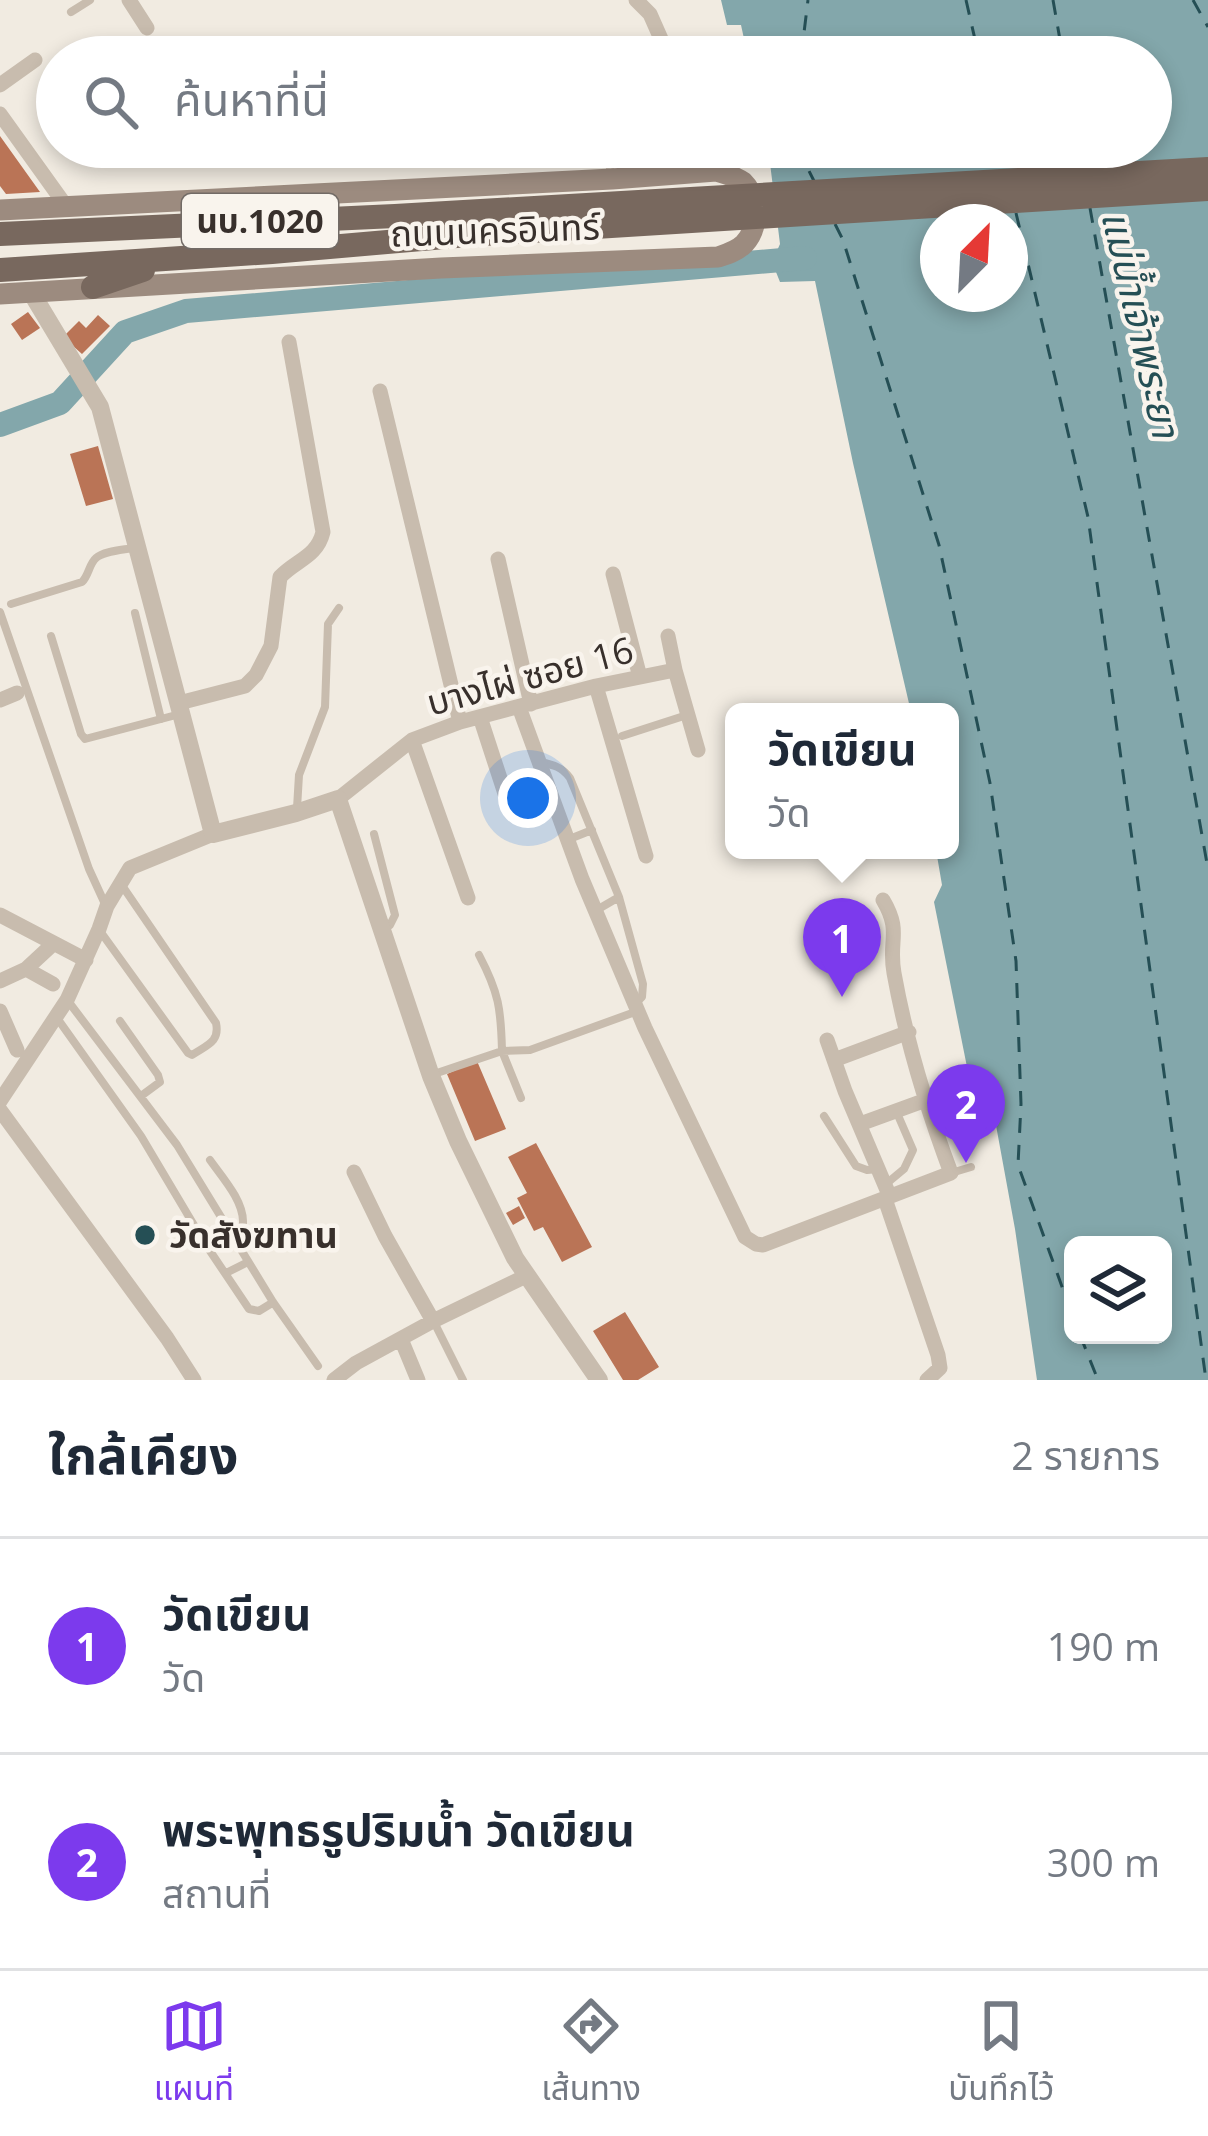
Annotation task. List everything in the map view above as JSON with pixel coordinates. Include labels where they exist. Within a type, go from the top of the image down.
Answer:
[{"type":"main road","name":"ถนนนครอินทร์","points":[[0,270],[174,259],[524,219],[1208,170]]},
{"type":"main road","name":"ถนนนครอินทร์","points":[[0,210],[705,171],[742,182],[755,205],[749,238],[741,248],[718,257],[0,294]]},
{"type":"main road","name":"ถนนนครอินทร์","points":[[0,234],[524,219],[1208,189]]},
{"type":"main road","points":[[81,288],[174,259]]},
{"type":"street","points":[[129,0],[147,28]]},
{"type":"street","points":[[636,0],[650,14],[659,36]]},
{"type":"street","points":[[0,85],[35,60]]},
{"type":"street","points":[[0,114],[36,164]]},
{"type":"street","points":[[39,168],[66,206]]},
{"type":"street","points":[[55,329],[81,288]]},
{"type":"street","points":[[31,292],[104,419],[213,834]]},
{"type":"street","points":[[180,708],[245,686],[256,675],[271,646],[280,577],[320,544],[323,532],[289,341]]},
{"type":"street","points":[[380,391],[460,722]]},
{"type":"street","points":[[498,559],[525,706],[567,839],[595,911],[631,970],[636,1008],[750,1242],[763,1245],[885,1187],[951,1173],[926,1100],[894,972],[893,917],[883,900]]},
{"type":"street","points":[[613,574],[640,677]]},
{"type":"street","points":[[668,636],[675,670]]},
{"type":"street","name":"บางไผ่ ซอย 16","points":[[338,799],[412,740],[460,722],[675,670],[698,750]]},
{"type":"street","points":[[596,686],[646,856]]},
{"type":"street","points":[[0,700],[16,693]]},
{"type":"street","points":[[480,717],[510,808]]},
{"type":"street","points":[[412,740],[468,898]]},
{"type":"street","points":[[194,1380],[0,1106],[67,1000],[107,906],[136,863],[213,834],[338,799],[431,1076],[458,1141],[515,1258],[598,1380]]},
{"type":"street","points":[[0,915],[86,960]]},
{"type":"street","points":[[0,981],[26,969],[53,944]]},
{"type":"street","points":[[26,969],[53,984]]},
{"type":"street","points":[[0,1011],[17,1050]]},
{"type":"street","points":[[834,1060],[909,1032]]},
{"type":"street","points":[[827,1040],[885,1187],[938,1355],[940,1368],[927,1380]]},
{"type":"street","points":[[860,1124],[926,1100]]},
{"type":"street","points":[[354,1172],[433,1321]]},
{"type":"street","points":[[334,1380],[433,1321],[526,1276]]},
{"type":"street","points":[[401,1339],[418,1380]]},
{"type":"lane","points":[[71,12],[90,0]]},
{"type":"lane","points":[[610,168],[612,179]]},
{"type":"lane","points":[[11,604],[82,582],[98,556],[138,547]]},
{"type":"lane","points":[[296,813],[299,775],[326,707],[328,624],[339,608]]},
{"type":"lane","points":[[0,612],[88,869],[107,906]]},
{"type":"lane","points":[[135,613],[161,719]]},
{"type":"lane","points":[[51,636],[86,739],[161,719],[180,708]]},
{"type":"lane","points":[[622,736],[687,715]]},
{"type":"lane","points":[[539,762],[565,770],[592,830],[619,897],[631,970]]},
{"type":"lane","points":[[567,839],[592,830]]},
{"type":"lane","points":[[374,834],[394,916],[380,930]]},
{"type":"lane","points":[[100,929],[188,1053],[215,1040],[216,1023],[120,882]]},
{"type":"lane","points":[[595,911],[619,897]]},
{"type":"lane","points":[[479,955],[497,993],[502,1051],[521,1098]]},
{"type":"lane","points":[[67,1000],[176,1144],[318,1366]]},
{"type":"lane","points":[[431,1076],[502,1051],[530,1050],[636,1008]]},
{"type":"lane","points":[[56,1017],[141,1136],[249,1310],[259,1311],[273,1302]]},
{"type":"lane","points":[[120,1021],[160,1082],[141,1096]]},
{"type":"lane","points":[[824,1116],[856,1166],[885,1187],[904,1169],[913,1150],[896,1112]]},
{"type":"lane","points":[[209,1160],[239,1205],[244,1220],[237,1243]]},
{"type":"lane","points":[[951,1173],[971,1167]]},
{"type":"lane","points":[[226,1273],[248,1262]]},
{"type":"lane","points":[[433,1321],[463,1380]]},
{"type":"water","name":"แม่น้ำเจ้าพระยา","points":[[721,0],[1208,0],[1208,1380],[1037,1380],[993,1109],[976,1112],[934,902],[942,885],[938,859],[959,859],[959,703],[909,703],[815,281],[780,282],[772,262],[780,244],[771,168],[1172,168],[1172,36],[743,36],[741,25],[727,25]]},
{"type":"building","points":[[0,136],[40,192],[6,194],[0,186]]},
{"type":"building","points":[[28,312],[40,328],[22,340],[11,324]]},
{"type":"building","points":[[98,315],[110,326],[82,354],[63,337],[79,321],[86,328]]},
{"type":"building","points":[[98,446],[113,499],[86,506],[70,454]]},
{"type":"building","points":[[477,1061],[506,1129],[475,1141],[447,1074]]},
{"type":"building","points":[[536,1143],[592,1247],[562,1262],[543,1227],[534,1231],[517,1198],[527,1193],[508,1157]]},
{"type":"building","points":[[519,1206],[525,1218],[513,1225],[506,1213]]},
{"type":"building","points":[[625,1312],[659,1367],[638,1380],[623,1380],[593,1331]]},
{"type":"waterway","points":[[0,425],[60,403],[125,332],[186,311],[805,258]]},
{"type":"ferry route","points":[[804,36],[808,0]]},
{"type":"ferry route","points":[[966,0],[974,36]]},
{"type":"ferry route","points":[[1053,0],[1059,36]]},
{"type":"ferry route","points":[[1193,0],[1208,27]]},
{"type":"ferry route","points":[[808,168],[815,183]]},
{"type":"ferry route","points":[[1090,208],[1208,869]]},
{"type":"ferry route","points":[[835,224],[939,545],[990,783],[1016,961],[1018,1165],[1064,1292]]},
{"type":"ferry route","points":[[1028,264],[1088,517],[1206,1380]]},
{"type":"ferry route","points":[[1084,1344],[1098,1380]]},
{"type":"place","name":"วัดเขียน","points":[[842,997]]},
{"type":"place","name":"พระพุทธรูปริมน้ำ วัดเขียน","points":[[966,1163]]},
{"type":"place","name":"วัดสังฆทาน","points":[[145,1235]]}]
